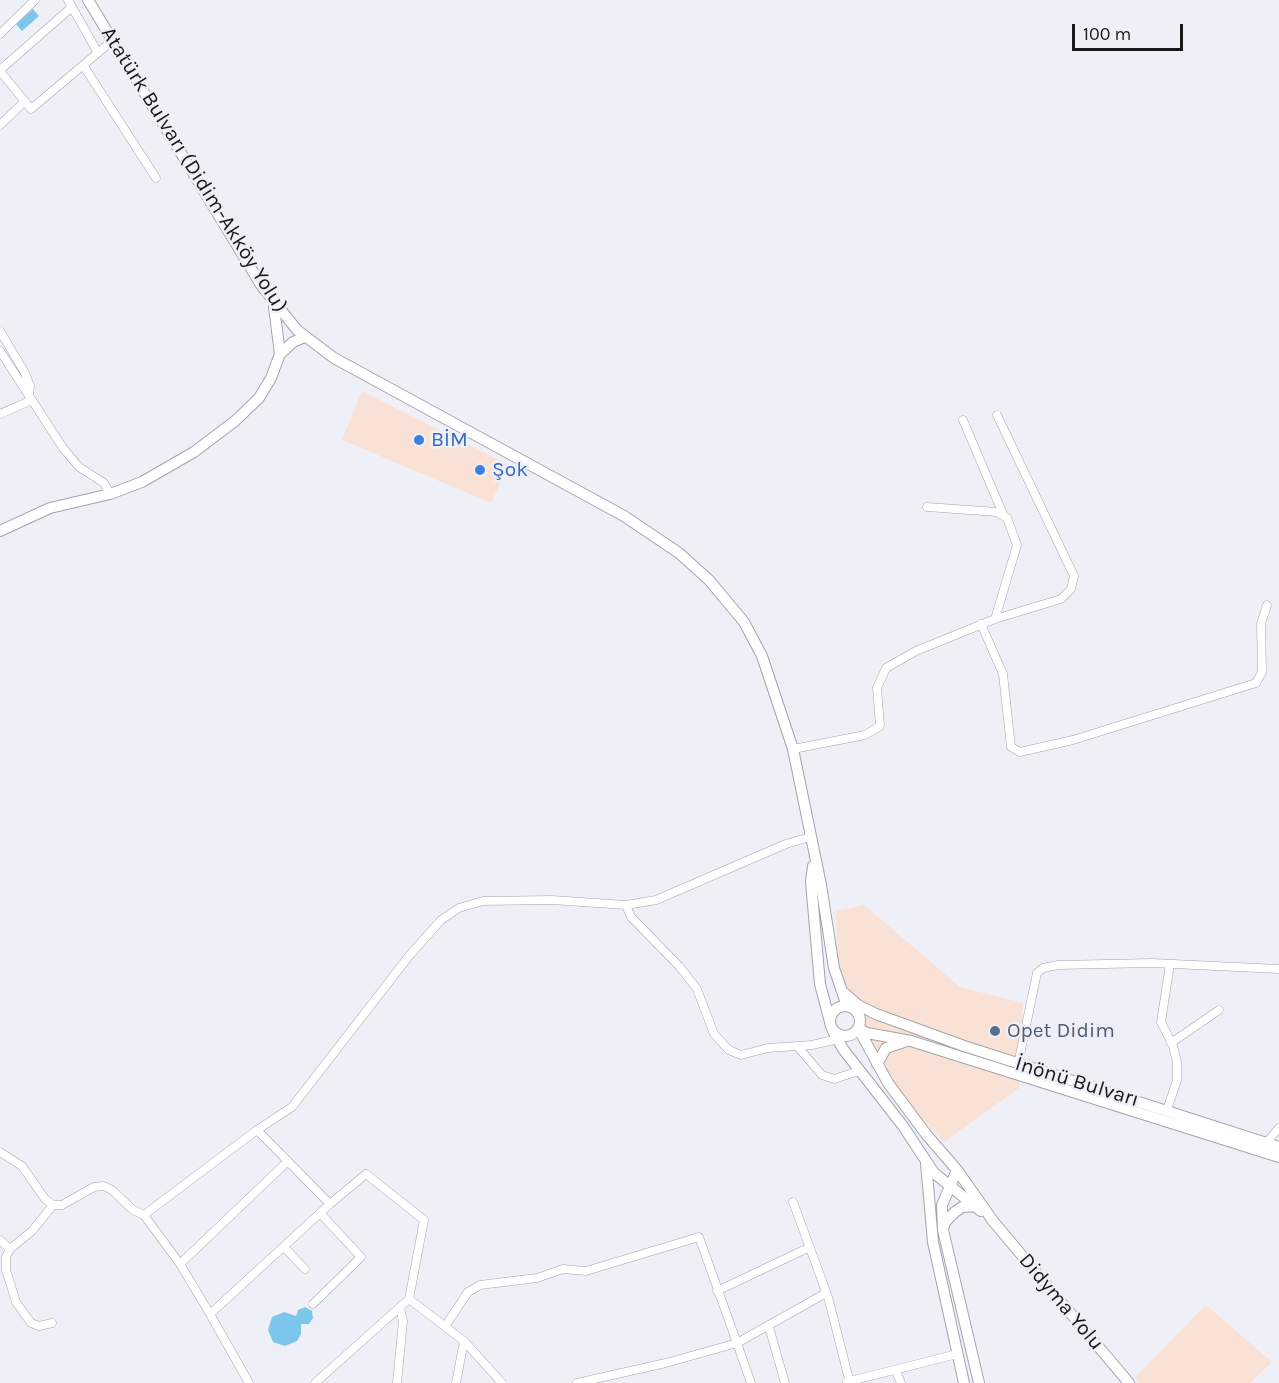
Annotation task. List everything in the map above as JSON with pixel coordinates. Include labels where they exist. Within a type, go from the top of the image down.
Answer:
[{"type":"main road","name":"Atatürk Bulvarı (Didim-Akköy Yolu)","points":[[88,0],[274,303],[304,337],[334,358],[624,516],[679,553],[710,580],[744,622],[762,656],[793,748],[813,857]]},
{"type":"main road","points":[[274,303],[280,354]]},
{"type":"main road","points":[[0,531],[50,508],[110,494],[172,466],[235,421],[259,398],[271,378],[280,354],[293,342],[304,337]]},
{"type":"main road","points":[[813,857],[839,987],[847,1006],[857,1012],[876,1014]]},
{"type":"main road","points":[[813,857],[811,882],[820,984],[833,1031],[859,1071],[903,1126],[926,1160],[950,1187],[993,1221]]},
{"type":"main road","points":[[839,987],[848,998],[876,1014]]},
{"type":"main road","points":[[833,1031],[834,1010],[847,1006]]},
{"type":"main road","points":[[857,1012],[860,1020],[858,1028],[888,1083],[957,1170],[993,1221]]},
{"type":"main road","name":"İnönü Bulvarı","points":[[876,1014],[1018,1064],[1279,1147]]},
{"type":"main road","points":[[833,1031],[846,1036],[858,1028]]},
{"type":"main road","name":"İnönü Bulvarı","points":[[858,1028],[867,1033],[911,1041],[1279,1157]]},
{"type":"main road","points":[[877,1065],[886,1048],[911,1041]]},
{"type":"main road","points":[[940,1151],[931,1153],[926,1160],[933,1242],[964,1383]]},
{"type":"main road","points":[[957,1170],[942,1205],[943,1230],[979,1383]]},
{"type":"main road","points":[[943,1230],[945,1222],[955,1212],[962,1207],[976,1206]]},
{"type":"main road","name":"Didyma Yolu","points":[[993,1221],[1129,1383]]},
{"type":"street","points":[[0,34],[35,0]]},
{"type":"street","points":[[98,53],[70,3],[0,71],[31,109],[84,65],[98,53],[113,40]]},
{"type":"street","points":[[84,65],[156,178]]},
{"type":"street","points":[[0,125],[25,101]]},
{"type":"street","points":[[0,331],[25,373],[31,391],[30,398]]},
{"type":"street","points":[[0,351],[79,467],[104,483],[110,494]]},
{"type":"street","points":[[0,414],[30,398]]},
{"type":"street","points":[[793,748],[865,735],[880,726],[877,688],[886,668],[916,651],[981,624],[1061,599],[1071,589],[1074,576],[997,415]]},
{"type":"street","points":[[963,420],[1017,545],[995,619]]},
{"type":"street","points":[[927,507],[1003,514]]},
{"type":"street","points":[[981,624],[1003,674],[1011,747],[1020,752],[1073,740],[1256,682],[1262,672],[1261,624],[1267,605]]},
{"type":"street","points":[[144,1215],[291,1107],[409,956],[441,920],[459,908],[483,901],[552,900],[626,905],[656,900],[786,844],[810,837]]},
{"type":"street","points":[[626,905],[631,916],[697,989],[714,1034],[729,1050],[741,1055],[768,1048],[797,1046],[833,1031]]},
{"type":"street","points":[[1167,1110],[1177,1080],[1177,1062],[1172,1043],[1161,1022],[1170,963]]},
{"type":"street","points":[[1018,1064],[1037,973],[1043,968],[1058,965],[1170,963],[1279,969]]},
{"type":"street","points":[[1172,1043],[1219,1010]]},
{"type":"street","points":[[797,1046],[822,1075],[834,1079],[859,1071]]},
{"type":"street","points":[[1266,1143],[1279,1128]]},
{"type":"street","points":[[257,1130],[330,1203]]},
{"type":"street","points":[[0,1152],[22,1166],[45,1199],[53,1205],[62,1205],[94,1187],[104,1186],[112,1190],[133,1210],[144,1215],[180,1264],[249,1383]]},
{"type":"street","points":[[180,1264],[288,1161]]},
{"type":"street","points":[[210,1314],[330,1203],[366,1174],[424,1220],[409,1299],[315,1383]]},
{"type":"street","points":[[793,1202],[826,1293],[849,1382],[957,1354]]},
{"type":"street","points":[[52,1323],[34,1324],[16,1302],[6,1269],[6,1257],[10,1249],[32,1231],[53,1205]]},
{"type":"street","points":[[313,1304],[361,1257],[320,1213]]},
{"type":"street","points":[[446,1325],[468,1292],[480,1285],[537,1278],[563,1269],[586,1271],[699,1236],[751,1383]]},
{"type":"street","points":[[0,1240],[10,1249]]},
{"type":"street","points":[[284,1247],[305,1269]]},
{"type":"street","points":[[717,1291],[810,1247]]},
{"type":"street","points":[[577,1383],[656,1366],[737,1342],[769,1327],[826,1293]]},
{"type":"street","points":[[409,1299],[464,1341],[502,1383]]},
{"type":"street","points":[[397,1383],[403,1321],[400,1308]]},
{"type":"street","points":[[769,1327],[785,1383]]},
{"type":"street","points":[[456,1383],[464,1341]]},
{"type":"street","points":[[896,1371],[901,1383]]},
{"type":"shaded area","points":[[362,391],[509,465],[491,503],[342,440]]},
{"type":"shaded area","points":[[864,905],[960,987],[1023,1003],[1019,1088],[944,1142],[888,1083],[839,987],[836,911]]},
{"type":"shaded area","points":[[1206,1305],[1272,1362],[1250,1383],[1140,1383],[1135,1377]]},
{"type":"water","points":[[33,9],[39,16],[22,31],[16,24]]},
{"type":"water","points":[[305,1307],[312,1311],[313,1318],[309,1324],[301,1324],[301,1334],[297,1341],[285,1346],[273,1342],[268,1330],[272,1317],[284,1312],[296,1316],[298,1310]]},
{"type":"place","name":"BİM","points":[[419,440]]},
{"type":"place","name":"Şok","points":[[480,470]]},
{"type":"place","name":"Opet Didim","points":[[995,1031]]}]
